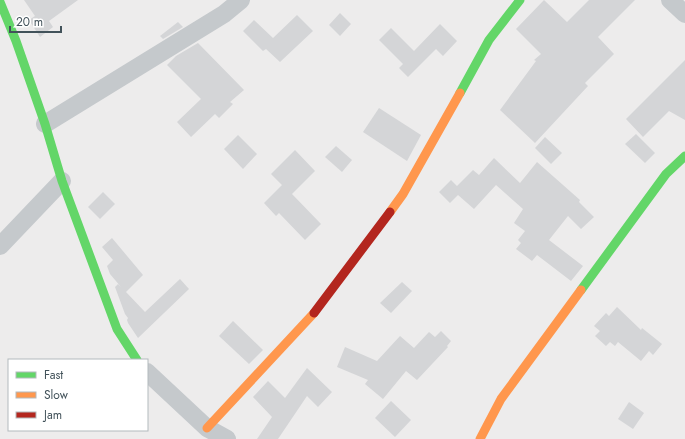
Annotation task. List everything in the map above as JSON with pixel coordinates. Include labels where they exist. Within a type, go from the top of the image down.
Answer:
[{"type":"street","points":[[46,124],[224,14],[242,0]]},
{"type":"street","points":[[207,428],[323,303],[403,194],[489,40],[520,0]]},
{"type":"street","points":[[670,0],[685,14]]},
{"type":"street","points":[[0,2],[16,40],[46,124],[62,181],[117,329],[136,359]]},
{"type":"street","points":[[480,439],[501,398],[666,174],[685,156]]},
{"type":"street","points":[[0,246],[62,181]]},
{"type":"street","points":[[148,373],[207,428],[227,439]]},
{"type":"building","points":[[24,0],[78,0],[49,21],[53,27],[40,37],[29,20],[35,16]]},
{"type":"building","points":[[544,0],[567,22],[589,0],[635,0],[598,37],[614,54],[585,83],[588,86],[535,143],[500,110],[536,61],[534,60],[541,54],[516,29]]},
{"type":"building","points":[[340,13],[351,24],[340,36],[329,25]]},
{"type":"building","points":[[297,15],[313,31],[280,62],[266,49],[263,51],[243,31],[254,20],[273,38]]},
{"type":"building","points":[[178,22],[183,27],[163,39],[160,36]]},
{"type":"building","points":[[440,24],[457,41],[443,56],[436,49],[408,77],[399,68],[403,64],[379,40],[391,28],[414,51]]},
{"type":"building","points":[[198,43],[244,90],[230,102],[233,104],[219,118],[215,114],[191,137],[177,122],[201,99],[167,65],[176,56]]},
{"type":"building","points":[[685,60],[685,120],[669,111],[643,137],[626,119]]},
{"type":"building","points":[[379,108],[421,135],[407,161],[363,132]]},
{"type":"building","points":[[636,134],[655,153],[645,163],[625,144]]},
{"type":"building","points":[[238,135],[257,154],[243,169],[224,149]]},
{"type":"building","points":[[545,137],[562,153],[551,164],[535,148]]},
{"type":"building","points":[[336,146],[352,160],[342,172],[325,157]]},
{"type":"building","points":[[295,150],[315,171],[292,194],[321,224],[305,240],[279,213],[276,216],[264,203],[282,185],[271,174]]},
{"type":"building","points":[[494,158],[520,183],[537,162],[580,200],[579,202],[594,217],[581,229],[568,216],[549,240],[583,266],[571,281],[537,255],[532,261],[516,249],[521,243],[518,240],[525,231],[514,223],[523,209],[496,185],[474,209],[458,195],[450,203],[439,192],[451,180],[457,186],[473,170],[479,175]]},
{"type":"building","points":[[103,192],[115,204],[100,219],[88,207]]},
{"type":"building","points":[[112,238],[143,275],[126,292],[145,312],[180,279],[189,289],[138,338],[128,323],[128,318],[125,314],[115,287],[118,284],[121,287],[110,274],[107,266],[113,260],[102,247]]},
{"type":"building","points":[[402,282],[412,291],[391,313],[380,303]]},
{"type":"building","points":[[617,307],[641,330],[642,328],[662,344],[653,355],[649,351],[641,361],[618,342],[615,346],[610,342],[606,346],[595,336],[600,331],[594,326],[606,313],[609,316]]},
{"type":"building","points":[[233,321],[263,350],[249,364],[219,336]]},
{"type":"building","points":[[441,331],[451,341],[447,346],[448,347],[417,380],[406,371],[383,399],[365,384],[368,380],[337,367],[345,347],[377,361],[400,336],[414,348],[429,332],[435,337]]},
{"type":"building","points":[[307,368],[332,392],[318,407],[307,396],[278,439],[257,439],[272,417],[253,397],[268,381],[285,398]]},
{"type":"building","points":[[391,401],[411,420],[395,437],[375,418]]},
{"type":"building","points":[[629,402],[644,413],[633,429],[618,419]]},
{"type":"traffic: fast","points":[[460,93],[489,40],[520,0]]},
{"type":"traffic: fast","points":[[0,2],[16,41],[45,124],[62,181],[117,329],[136,359]]},
{"type":"traffic: fast","points":[[581,290],[666,174],[685,156]]},
{"type":"traffic: slow","points":[[390,212],[403,194],[460,93]]},
{"type":"traffic: slow","points":[[480,439],[501,399],[581,290]]},
{"type":"traffic: slow","points":[[207,428],[314,313]]},
{"type":"traffic: jam","points":[[314,313],[390,212]]}]
